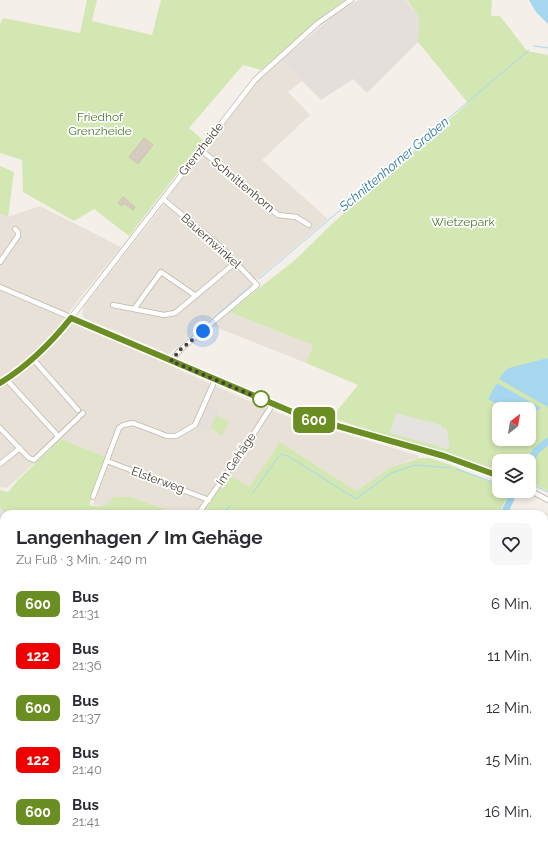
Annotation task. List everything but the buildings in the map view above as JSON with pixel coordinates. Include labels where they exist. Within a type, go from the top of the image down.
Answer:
[{"type":"street","name":"Grenzheide","points":[[0,382],[33,359],[71,318],[200,150],[264,70],[318,23],[351,0]]},
{"type":"street","name":"Schnittenhorn","points":[[200,150],[278,215],[296,217],[309,225]]},
{"type":"street","name":"Bauernwinkel","points":[[163,199],[204,232],[236,262],[257,286],[180,350],[171,361]]},
{"type":"street","points":[[0,262],[18,236],[18,232],[15,229]]},
{"type":"street","points":[[113,305],[169,315],[175,313],[236,262]]},
{"type":"street","points":[[134,309],[136,304],[160,272],[196,296]]},
{"type":"street","points":[[0,288],[215,380],[314,420],[444,456],[492,473]]},
{"type":"street","points":[[33,359],[78,410]]},
{"type":"street","points":[[6,379],[58,436]]},
{"type":"street","points":[[93,497],[118,430],[123,425],[133,423],[172,437],[192,427],[196,423],[215,380]]},
{"type":"street","name":"Im Gehäge","points":[[201,510],[273,404]]},
{"type":"street","points":[[0,428],[32,460],[83,413]]},
{"type":"street","points":[[0,464],[20,448]]},
{"type":"street","name":"Elsterweg","points":[[107,461],[209,500]]},
{"type":"street","points":[[536,494],[548,500]]},
{"type":"shaded area","points":[[358,0],[406,0],[419,17],[418,42],[367,93],[353,79],[321,100],[281,60],[333,16]]},
{"type":"shaded area","points":[[281,60],[302,81],[288,92],[310,115],[262,160],[328,219],[169,354],[84,318],[82,314],[84,306],[164,204],[198,156],[256,82]]},
{"type":"shaded area","points":[[40,206],[121,247],[64,318],[258,405],[294,419],[417,455],[419,458],[410,460],[384,472],[356,491],[280,442],[249,488],[225,471],[197,510],[166,510],[131,497],[102,506],[93,505],[106,457],[61,439],[7,488],[0,487],[0,214],[8,217]]},
{"type":"shaded area","points":[[229,312],[313,345],[306,363],[213,326]]},
{"type":"shaded area","points":[[207,404],[219,409],[209,433],[197,425]]},
{"type":"shaded area","points":[[396,413],[441,425],[441,428],[447,429],[449,444],[448,449],[390,433]]},
{"type":"green space","name":"Friedhof Grenzheide","points":[[87,0],[97,0],[92,21],[152,35],[161,0],[345,0],[324,15],[261,70],[243,65],[189,128],[203,140],[129,236],[94,209],[74,221],[23,192],[22,160],[0,153],[0,24],[3,18],[80,33]]},
{"type":"green space","name":"Wietzepark","points":[[407,0],[492,0],[491,16],[500,16],[527,51],[548,55],[548,438],[535,448],[531,454],[492,454],[492,469],[331,418],[358,385],[306,363],[313,345],[229,312],[295,260],[332,224],[468,103],[418,42],[419,17]]},
{"type":"green space","points":[[0,166],[14,172],[8,217],[0,214]]},
{"type":"green space","points":[[216,415],[229,422],[222,436],[211,428]]},
{"type":"green space","points":[[61,439],[106,457],[89,505],[103,506],[114,497],[131,497],[166,510],[2,510],[0,508],[0,490],[8,492],[18,480]]},
{"type":"green space","points":[[280,442],[356,491],[390,468],[419,458],[430,458],[492,482],[492,498],[507,498],[501,510],[205,510],[229,474],[249,487]]},
{"type":"green space","points":[[548,443],[548,491],[536,485],[536,454]]},
{"type":"water","points":[[529,0],[548,0],[548,24],[536,12]]},
{"type":"water","points":[[548,358],[548,407],[499,379],[509,368]]},
{"type":"water","points":[[497,383],[530,402],[493,402],[488,399]]},
{"type":"water","points":[[536,405],[541,408],[536,411]]},
{"type":"waterway","name":"Schnittenhorner Graben","points":[[534,46],[548,48]]},
{"type":"waterway","name":"Schnittenhorner Graben","points":[[259,279],[529,50]]},
{"type":"waterway","name":"Schnittenhorner Graben","points":[[213,318],[251,285]]},
{"type":"waterway","points":[[534,454],[548,441]]},
{"type":"waterway","points":[[253,493],[277,458],[282,454],[288,456],[356,499],[391,473],[416,465],[450,468]]},
{"type":"waterway","points":[[456,469],[492,482]]},
{"type":"waterway","points":[[536,486],[548,492]]},
{"type":"waterway","points":[[506,510],[511,498]]},
{"type":"waterway","points":[[225,510],[231,505]]},
{"type":"bus line","name":"600","points":[[0,383],[33,359],[59,333],[71,318],[302,416],[444,456],[492,473]]},
{"type":"route","points":[[203,331],[180,350],[171,361],[261,399]]}]
